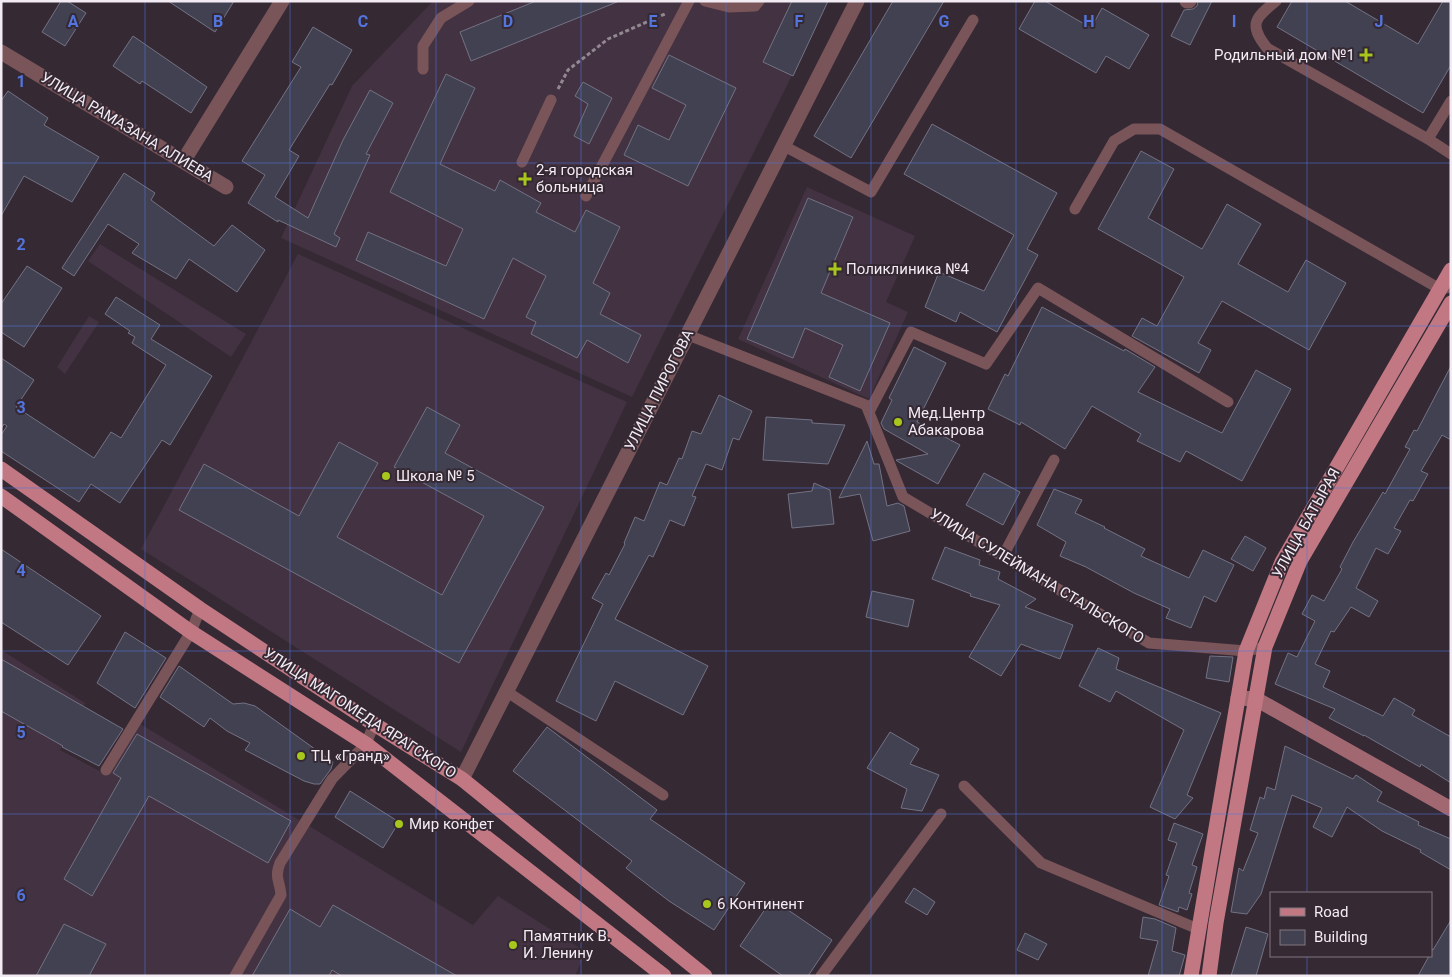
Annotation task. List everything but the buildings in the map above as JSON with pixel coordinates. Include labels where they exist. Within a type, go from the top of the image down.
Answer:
[{"type":"main road","name":"УЛИЦА БАТЫРАЯ","points":[[1209,976],[1216,923],[1265,647],[1300,561],[1447,293],[1451,270]]},
{"type":"main road","name":"УЛИЦА БАТЫРАЯ","points":[[1191,976],[1246,652],[1282,562],[1447,293]]},
{"type":"main road","name":"УЛИЦА МАГОМЕДА ЯРАГСКОГО","points":[[1,469],[200,609],[374,724],[462,779],[705,976]]},
{"type":"main road","name":"УЛИЦА МАГОМЕДА ЯРАГСКОГО","points":[[1,496],[191,632],[366,744],[664,976]]},
{"type":"main road","points":[[1257,695],[1451,809]]},
{"type":"main road","points":[[1239,696],[1257,695],[1451,803]]},
{"type":"street","points":[[184,160],[282,1]]},
{"type":"street","name":"УЛИЦА ПИРОГОВА","points":[[462,779],[857,1]]},
{"type":"street","name":"УЛИЦА РАМАЗАНА АЛИЕВА","points":[[1,52],[184,160],[226,187]]},
{"type":"lane","points":[[423,69],[424,46],[441,18],[469,1]]},
{"type":"lane","points":[[705,1],[730,7],[755,6],[758,1]]},
{"type":"lane","points":[[1276,1],[1261,12],[1256,24],[1257,36],[1267,48],[1428,139],[1451,154]]},
{"type":"lane","points":[[586,196],[687,3]]},
{"type":"lane","points":[[784,146],[871,192],[973,20]]},
{"type":"lane","points":[[522,162],[551,100]]},
{"type":"lane","points":[[1428,139],[1451,101]]},
{"type":"lane","points":[[1075,208],[1114,141],[1134,129],[1160,129],[1447,293]]},
{"type":"lane","points":[[869,412],[911,332],[986,364],[1038,288],[1228,402]]},
{"type":"lane","points":[[688,335],[866,405],[869,412]]},
{"type":"lane","name":"УЛИЦА СУЛЕЙМАНА СТАЛЬСКОГО","points":[[869,412],[903,497],[1149,643],[1246,652],[1265,647]]},
{"type":"lane","points":[[1003,556],[1054,460]]},
{"type":"lane","points":[[106,770],[191,632],[200,609]]},
{"type":"lane","points":[[506,690],[663,795]]},
{"type":"lane","points":[[235,976],[281,895],[276,874],[280,863],[332,778],[366,744],[374,724]]},
{"type":"lane","points":[[964,786],[1041,863],[1198,929]]},
{"type":"lane","points":[[821,976],[941,814]]},
{"type":"path","points":[[551,100],[568,70],[608,39],[687,3]]},
{"type":"shaded area","name":"2-я городская больница","points":[[433,1],[829,1],[632,397],[281,238],[352,86]]},
{"type":"shaded area","name":"Поликлиника №4","points":[[807,187],[915,236],[886,302],[908,312],[869,399],[738,339]]},
{"type":"shaded area","points":[[100,244],[246,334],[231,357],[88,261]]},
{"type":"shaded area","name":"Школа № 5","points":[[298,254],[627,402],[461,752],[141,549]]},
{"type":"shaded area","points":[[89,316],[99,322],[65,374],[57,367]]},
{"type":"shaded area","points":[[1,650],[85,703],[60,750],[107,775],[137,722],[473,925],[498,896],[586,952],[575,976],[1,976]]},
{"type":"place","name":"Родильный дом №1","points":[[1366,55]]},
{"type":"place","name":"2-я городская больница","points":[[525,179]]},
{"type":"place","name":"Поликлиника №4","points":[[835,269]]},
{"type":"place","name":"Мед.Центр Абакарова","points":[[898,422]]},
{"type":"place","name":"Школа № 5","points":[[386,476]]},
{"type":"place","name":"ТЦ «Гранд»","points":[[301,756]]},
{"type":"place","name":"Мир конфет","points":[[399,824]]},
{"type":"place","name":"6 Континент","points":[[707,904]]},
{"type":"place","name":"Памятник В. И. Ленину","points":[[513,945]]}]
